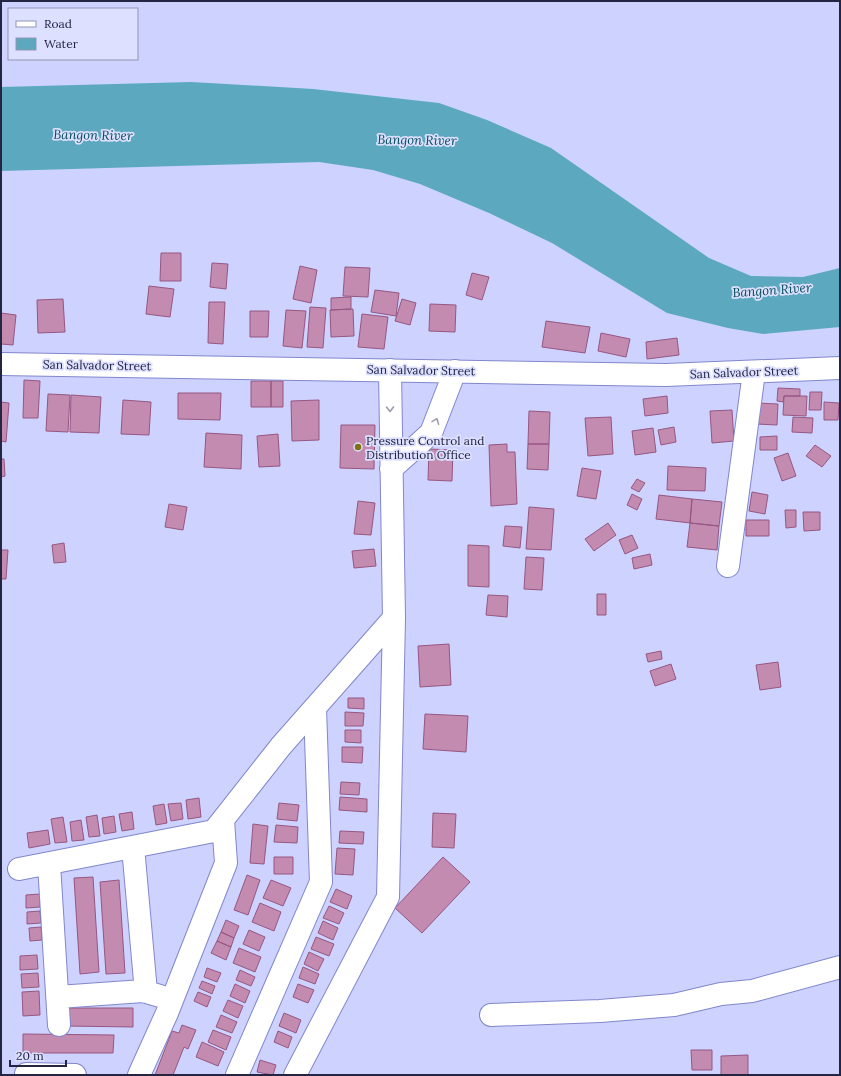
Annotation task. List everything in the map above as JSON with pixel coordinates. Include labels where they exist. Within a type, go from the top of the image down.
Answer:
[{"type":"main road","name":"San Salvador Street","points":[[1,364],[666,375],[840,368]]},
{"type":"main road","points":[[295,1075],[388,897],[394,618],[390,370]]},
{"type":"main road","points":[[391,469],[431,433],[454,371]]},
{"type":"main road","points":[[728,566],[754,372]]},
{"type":"main road","points":[[19,869],[214,831],[282,746],[394,618]]},
{"type":"main road","points":[[237,1075],[321,882],[315,708]]},
{"type":"main road","points":[[139,1075],[172,1000],[226,863],[223,820]]},
{"type":"main road","points":[[133,847],[146,992]]},
{"type":"main road","points":[[48,864],[59,1026]]},
{"type":"main road","points":[[491,1015],[600,1011],[674,1005],[721,994],[752,991],[840,967]]},
{"type":"main road","points":[[58,997],[146,992],[172,1000]]},
{"type":"main road","points":[[26,1074],[75,1075]]},
{"type":"water","name":"Bangon River","points":[[191,82],[313,89],[439,103],[487,120],[551,148],[709,258],[751,276],[803,277],[840,268],[840,327],[763,334],[728,328],[667,313],[552,243],[489,213],[420,184],[373,170],[319,162],[1,171],[1,87]]},
{"type":"building","points":[[161,253],[181,253],[181,281],[160,281]]},
{"type":"building","points":[[212,263],[228,264],[226,289],[210,287]]},
{"type":"building","points":[[300,266],[317,270],[311,303],[293,299]]},
{"type":"building","points":[[345,267],[370,268],[368,297],[343,296]]},
{"type":"building","points":[[472,273],[489,277],[482,300],[466,295]]},
{"type":"building","points":[[149,286],[174,289],[170,317],[146,314]]},
{"type":"building","points":[[375,290],[399,293],[396,316],[371,312]]},
{"type":"building","points":[[351,297],[351,309],[331,310],[331,298]]},
{"type":"building","points":[[63,299],[65,332],[38,333],[37,300]]},
{"type":"building","points":[[402,299],[416,303],[410,325],[395,321]]},
{"type":"building","points":[[209,302],[225,302],[223,344],[208,343]]},
{"type":"building","points":[[430,304],[456,305],[455,332],[429,331]]},
{"type":"building","points":[[310,307],[326,308],[323,348],[307,347]]},
{"type":"building","points":[[353,309],[354,336],[331,337],[330,310]]},
{"type":"building","points":[[286,310],[306,311],[302,348],[283,346]]},
{"type":"building","points":[[250,311],[269,311],[268,337],[250,337]]},
{"type":"building","points":[[1,313],[16,315],[13,345],[1,344]]},
{"type":"building","points":[[362,314],[388,317],[384,349],[358,347]]},
{"type":"building","points":[[546,321],[590,327],[585,353],[542,347]]},
{"type":"building","points":[[601,333],[630,339],[626,357],[598,351]]},
{"type":"building","points":[[677,338],[679,355],[647,359],[646,342]]},
{"type":"building","points":[[24,380],[40,381],[38,418],[23,418]]},
{"type":"building","points":[[251,381],[271,381],[271,407],[251,407]]},
{"type":"building","points":[[271,381],[283,381],[283,407],[271,407]]},
{"type":"building","points":[[778,388],[800,389],[800,396],[784,396],[783,402],[777,401]]},
{"type":"building","points":[[810,392],[822,392],[821,410],[809,410]]},
{"type":"building","points":[[178,393],[221,393],[220,420],[178,419]]},
{"type":"building","points":[[48,394],[70,395],[68,432],[46,431]]},
{"type":"building","points":[[71,395],[101,397],[99,433],[70,432]]},
{"type":"building","points":[[667,396],[668,413],[645,416],[643,399]]},
{"type":"building","points":[[784,396],[807,396],[806,416],[783,415]]},
{"type":"building","points":[[123,400],[151,402],[149,435],[121,434]]},
{"type":"building","points":[[319,400],[319,440],[292,441],[291,401]]},
{"type":"building","points":[[1,402],[9,403],[6,442],[1,441]]},
{"type":"building","points":[[824,402],[839,403],[838,420],[824,420]]},
{"type":"building","points":[[757,403],[778,404],[777,425],[756,424]]},
{"type":"building","points":[[732,410],[734,441],[712,443],[710,411]]},
{"type":"building","points":[[529,411],[550,412],[549,444],[528,444]]},
{"type":"building","points":[[611,417],[613,454],[588,456],[585,418]]},
{"type":"building","points":[[793,417],[813,418],[812,433],[792,432]]},
{"type":"building","name":"Pressure Control and Distribution Office","points":[[341,425],[375,425],[374,469],[340,468]]},
{"type":"building","points":[[674,427],[676,442],[661,445],[658,430]]},
{"type":"building","points":[[653,428],[656,452],[635,455],[632,431]]},
{"type":"building","points":[[206,433],[242,435],[241,469],[204,467]]},
{"type":"building","points":[[278,434],[280,466],[259,467],[257,436]]},
{"type":"building","points":[[777,436],[777,450],[760,450],[760,437]]},
{"type":"building","points":[[507,444],[507,452],[515,452],[517,504],[491,506],[489,445]]},
{"type":"building","points":[[528,444],[549,444],[548,470],[527,469]]},
{"type":"building","points":[[815,445],[831,456],[822,467],[806,456]]},
{"type":"building","points":[[429,449],[453,450],[452,481],[428,480]]},
{"type":"building","points":[[788,453],[796,476],[782,481],[774,458]]},
{"type":"building","points":[[1,459],[4,459],[5,476],[1,477]]},
{"type":"building","points":[[668,466],[706,468],[705,491],[667,490]]},
{"type":"building","points":[[582,468],[601,471],[596,499],[577,496]]},
{"type":"building","points":[[637,479],[645,483],[639,492],[631,488]]},
{"type":"building","points":[[752,492],[768,495],[765,514],[749,511]]},
{"type":"building","points":[[632,494],[642,499],[637,510],[627,505]]},
{"type":"building","points":[[659,495],[692,499],[690,523],[656,519]]},
{"type":"building","points":[[692,499],[722,502],[719,526],[690,523]]},
{"type":"building","points":[[358,501],[375,503],[371,535],[354,534]]},
{"type":"building","points":[[169,504],[187,507],[183,530],[165,527]]},
{"type":"building","points":[[529,507],[554,509],[551,550],[526,549]]},
{"type":"building","points":[[785,510],[796,510],[796,527],[786,528]]},
{"type":"building","points":[[803,512],[820,512],[820,530],[804,531]]},
{"type":"building","points":[[746,520],[769,520],[769,536],[746,536]]},
{"type":"building","points":[[608,523],[616,535],[594,551],[585,539]]},
{"type":"building","points":[[690,523],[719,526],[717,550],[687,547]]},
{"type":"building","points":[[505,526],[522,527],[520,548],[503,546]]},
{"type":"building","points":[[632,535],[638,548],[625,554],[619,540]]},
{"type":"building","points":[[64,543],[66,562],[54,563],[52,545]]},
{"type":"building","points":[[468,545],[489,546],[489,587],[468,586]]},
{"type":"building","points":[[374,549],[376,566],[354,568],[352,551]]},
{"type":"building","points":[[1,550],[8,550],[6,579],[1,579]]},
{"type":"building","points":[[650,554],[652,565],[634,569],[632,558]]},
{"type":"building","points":[[526,557],[544,558],[542,590],[524,589]]},
{"type":"building","points":[[597,594],[606,594],[606,615],[597,615]]},
{"type":"building","points":[[488,595],[508,596],[507,617],[486,615]]},
{"type":"building","points":[[449,644],[451,685],[420,687],[418,646]]},
{"type":"building","points":[[661,651],[662,659],[648,662],[646,654]]},
{"type":"building","points":[[778,662],[781,687],[760,690],[756,665]]},
{"type":"building","points":[[671,664],[676,679],[655,686],[650,671]]},
{"type":"building","points":[[348,698],[364,698],[364,709],[348,708]]},
{"type":"building","points":[[345,712],[364,713],[363,726],[345,726]]},
{"type":"building","points":[[425,714],[468,716],[466,752],[423,749]]},
{"type":"building","points":[[345,730],[361,730],[361,743],[345,742]]},
{"type":"building","points":[[342,747],[363,747],[362,763],[342,762]]},
{"type":"building","points":[[341,782],[360,783],[359,795],[340,794]]},
{"type":"building","points":[[340,797],[367,799],[367,812],[339,810]]},
{"type":"building","points":[[199,798],[201,817],[188,819],[186,800]]},
{"type":"building","points":[[181,803],[183,819],[171,821],[168,804]]},
{"type":"building","points":[[279,803],[299,805],[297,821],[277,819]]},
{"type":"building","points":[[164,804],[167,823],[156,825],[153,806]]},
{"type":"building","points":[[132,812],[134,829],[122,831],[119,814]]},
{"type":"building","points":[[433,813],[456,814],[454,848],[432,847]]},
{"type":"building","points":[[97,815],[100,836],[89,837],[86,817]]},
{"type":"building","points":[[114,816],[116,832],[104,834],[102,818]]},
{"type":"building","points":[[63,817],[67,842],[55,843],[51,819]]},
{"type":"building","points":[[81,820],[84,840],[72,841],[70,822]]},
{"type":"building","points":[[253,824],[268,826],[264,864],[250,863]]},
{"type":"building","points":[[276,825],[298,827],[297,843],[274,842]]},
{"type":"building","points":[[48,830],[50,844],[29,848],[27,833]]},
{"type":"building","points":[[340,831],[364,832],[363,844],[339,843]]},
{"type":"building","points":[[337,848],[355,849],[353,875],[335,874]]},
{"type":"building","points":[[274,857],[293,857],[293,874],[274,874]]},
{"type":"building","points":[[443,857],[470,882],[422,933],[395,908]]},
{"type":"building","points":[[247,875],[260,880],[248,915],[234,910]]},
{"type":"building","points":[[93,877],[99,972],[80,974],[74,878]]},
{"type":"building","points":[[119,880],[125,973],[106,974],[100,882]]},
{"type":"building","points":[[271,880],[291,888],[283,906],[263,898]]},
{"type":"building","points":[[336,889],[352,896],[347,909],[330,902]]},
{"type":"building","points":[[40,894],[40,907],[26,908],[26,895]]},
{"type":"building","points":[[260,903],[281,912],[274,931],[252,922]]},
{"type":"building","points":[[329,906],[344,913],[339,924],[323,918]]},
{"type":"building","points":[[40,911],[41,923],[27,924],[27,912]]},
{"type":"building","points":[[226,920],[239,926],[234,938],[221,932]]},
{"type":"building","points":[[323,921],[338,928],[333,940],[318,933]]},
{"type":"building","points":[[41,927],[42,940],[30,941],[29,928]]},
{"type":"building","points":[[249,930],[265,937],[259,951],[243,944]]},
{"type":"building","points":[[221,932],[234,938],[231,947],[217,941]]},
{"type":"building","points":[[316,937],[334,944],[329,956],[311,949]]},
{"type":"building","points":[[217,941],[231,947],[226,960],[211,953]]},
{"type":"building","points":[[239,948],[261,957],[255,972],[233,963]]},
{"type":"building","points":[[309,952],[324,959],[318,971],[304,964]]},
{"type":"building","points":[[37,955],[38,969],[20,970],[20,956]]},
{"type":"building","points":[[303,967],[319,974],[315,984],[299,978]]},
{"type":"building","points":[[207,968],[221,973],[217,982],[204,977]]},
{"type":"building","points":[[240,970],[255,977],[251,986],[236,980]]},
{"type":"building","points":[[38,973],[39,987],[22,988],[21,974]]},
{"type":"building","points":[[202,981],[215,986],[212,994],[199,988]]},
{"type":"building","points":[[235,984],[250,991],[245,1003],[230,996]]},
{"type":"building","points":[[298,984],[314,990],[308,1003],[293,997]]},
{"type":"building","points":[[39,991],[40,1015],[23,1016],[22,992]]},
{"type":"building","points":[[198,992],[211,997],[207,1007],[194,1001]]},
{"type":"building","points":[[228,1000],[243,1006],[238,1018],[223,1011]]},
{"type":"building","points":[[66,1008],[133,1008],[133,1027],[66,1026]]},
{"type":"building","points":[[284,1013],[301,1020],[296,1033],[279,1026]]},
{"type":"building","points":[[221,1015],[237,1022],[232,1033],[216,1027]]},
{"type":"building","points":[[182,1025],[196,1030],[188,1049],[184,1047],[173,1075],[155,1075],[172,1031],[179,1033]]},
{"type":"building","points":[[213,1030],[231,1037],[226,1050],[208,1042]]},
{"type":"building","points":[[278,1031],[292,1037],[288,1048],[274,1042]]},
{"type":"building","points":[[23,1034],[114,1035],[113,1053],[23,1053]]},
{"type":"building","points":[[202,1042],[224,1052],[218,1066],[196,1057]]},
{"type":"building","points":[[691,1050],[712,1050],[712,1070],[692,1070]]},
{"type":"building","points":[[748,1055],[748,1075],[721,1075],[721,1056]]},
{"type":"building","points":[[260,1060],[276,1065],[273,1075],[257,1072]]},
{"type":"place","name":"Pressure Control and Distribution Office","points":[[358,447]]}]
